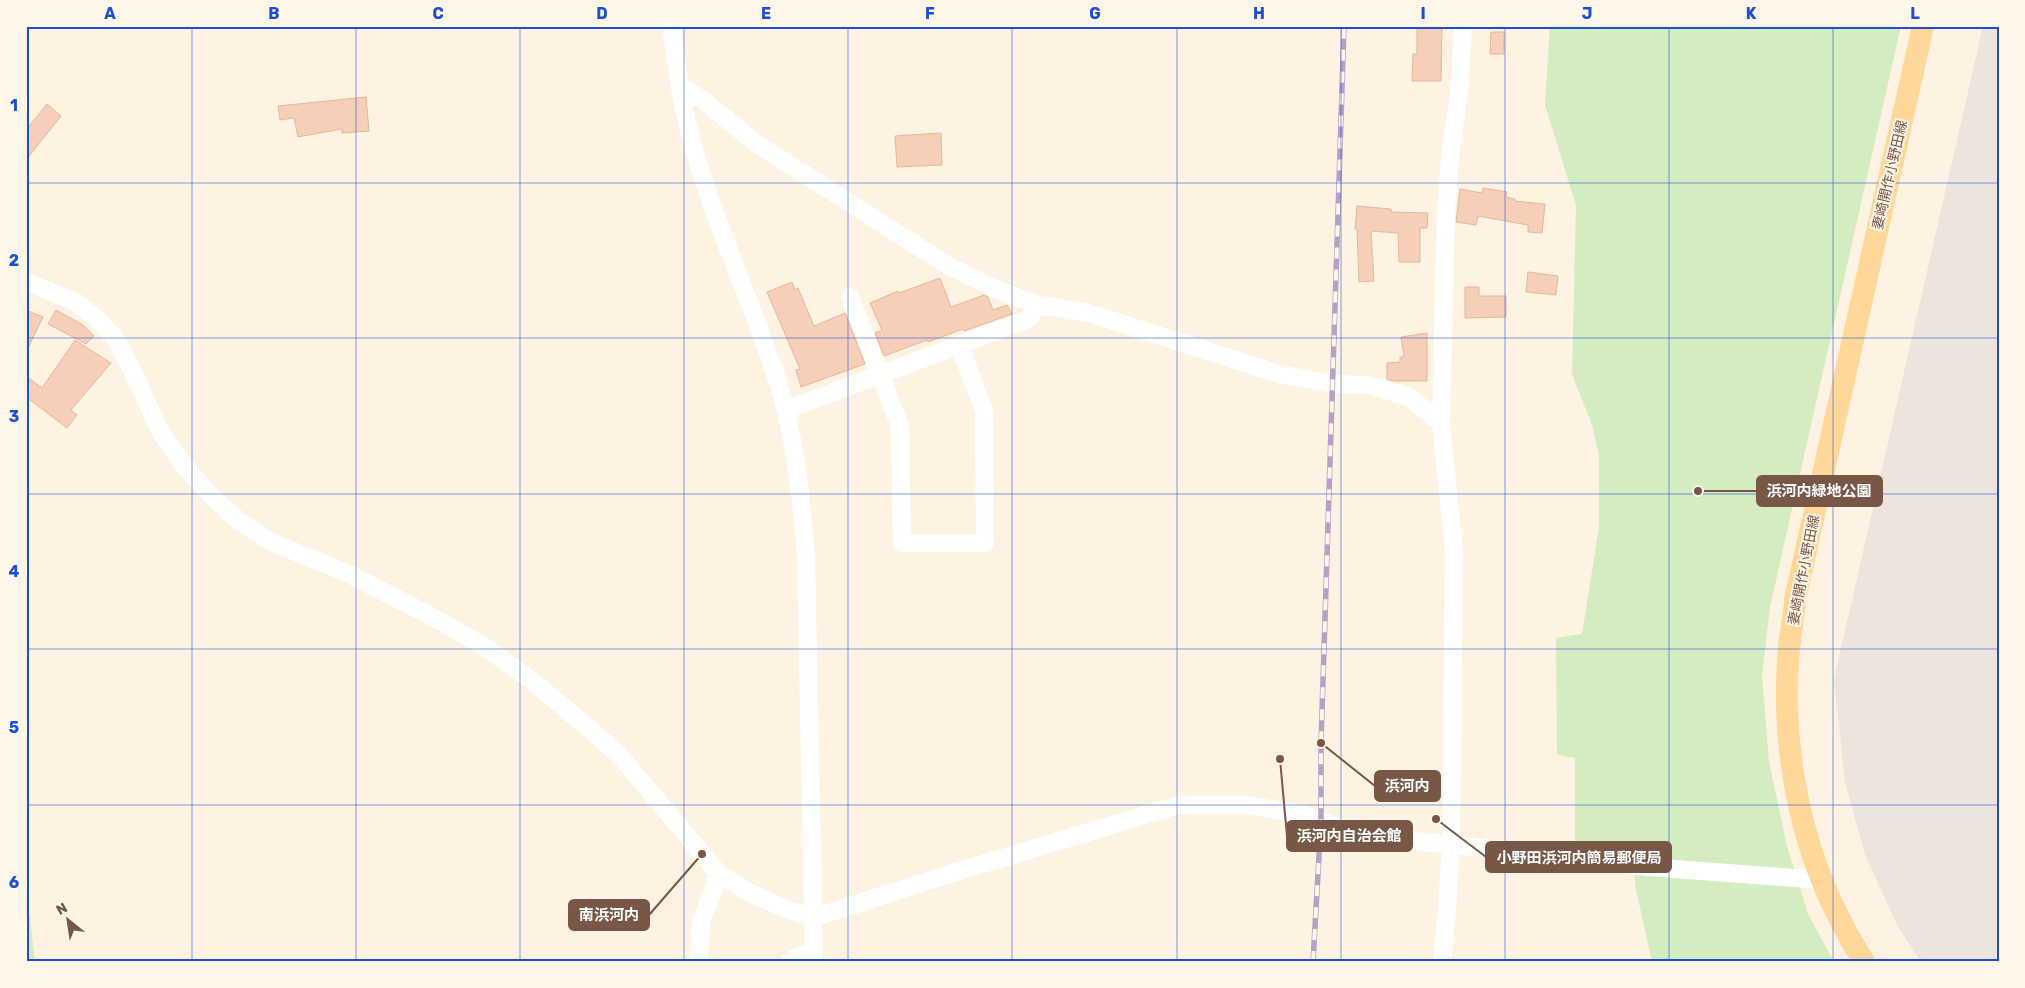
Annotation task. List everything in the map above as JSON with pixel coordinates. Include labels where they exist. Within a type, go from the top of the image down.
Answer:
[{"type":"main road","name":"妻崎開作小野田線","points":[[1864,962],[1847,934],[1822,880],[1798,802],[1788,728],[1789,649],[1796,595],[1923,26]]},
{"type":"street","points":[[672,26],[689,136],[704,187],[776,376],[786,410],[802,502],[806,555],[814,957],[796,957],[789,962]]},
{"type":"street","points":[[1442,962],[1451,843],[1454,551],[1442,423],[1446,211],[1451,147],[1459,94],[1462,26]]},
{"type":"street","points":[[680,86],[702,100],[756,144],[947,265],[994,288],[1038,305],[1088,313],[1280,374],[1333,384],[1369,385],[1401,394],[1409,397],[1442,423]]},
{"type":"street","points":[[26,282],[76,302],[115,338],[160,431],[182,463],[212,497],[239,521],[271,542],[345,572],[431,616],[482,645],[531,680],[592,730],[621,758],[719,874],[748,892],[786,909],[813,918],[946,875],[1179,806],[1249,805],[1308,816],[1345,830],[1383,838],[1575,856],[1635,866],[1822,880]]},
{"type":"street","points":[[850,297],[900,426],[902,543],[985,543],[984,411],[959,344]]},
{"type":"street","points":[[786,410],[1028,318],[1038,305]]},
{"type":"street","points":[[698,962],[701,921],[719,874]]},
{"type":"shaded area","points":[[1983,26],[1999,26],[1999,962],[1921,962],[1898,927],[1865,855],[1845,782],[1834,679]]},
{"type":"green space","points":[[1550,26],[1901,26],[1770,607],[1762,675],[1769,762],[1787,846],[1808,914],[1834,962],[1652,962],[1635,885],[1635,866],[1575,857],[1575,758],[1557,755],[1556,638],[1582,634],[1599,527],[1599,456],[1592,425],[1572,374],[1576,205],[1545,105]]},
{"type":"green space","points":[[26,901],[30,918],[35,962],[26,962]]},
{"type":"building","points":[[1417,26],[1442,26],[1441,81],[1412,81],[1413,54],[1417,54]]},
{"type":"building","points":[[1491,32],[1504,32],[1504,54],[1490,54]]},
{"type":"building","points":[[366,97],[369,131],[342,133],[342,129],[298,137],[294,118],[280,120],[278,106]]},
{"type":"building","points":[[47,104],[61,116],[26,160],[26,130]]},
{"type":"building","points":[[941,133],[942,165],[897,167],[895,136]]},
{"type":"building","points":[[1483,188],[1507,192],[1506,197],[1515,199],[1515,201],[1545,204],[1542,233],[1528,232],[1528,225],[1478,216],[1476,225],[1456,222],[1460,189],[1482,193]]},
{"type":"building","points":[[1357,206],[1391,209],[1391,212],[1428,213],[1427,228],[1420,228],[1420,262],[1399,262],[1398,233],[1371,231],[1374,281],[1359,282],[1357,229],[1355,229]]},
{"type":"building","points":[[1528,272],[1558,276],[1556,295],[1526,292]]},
{"type":"building","points":[[940,278],[951,307],[984,295],[988,297],[993,310],[1007,305],[1012,314],[964,331],[963,329],[928,342],[927,340],[884,356],[875,333],[882,330],[870,303],[898,291],[899,293]]},
{"type":"building","points":[[792,282],[795,290],[798,288],[814,326],[845,313],[865,364],[801,387],[796,370],[800,369],[767,292]]},
{"type":"building","points":[[1465,287],[1479,287],[1479,296],[1506,296],[1506,317],[1465,318]]},
{"type":"building","points":[[26,310],[43,317],[26,352]]},
{"type":"building","points":[[56,310],[83,325],[94,336],[86,344],[48,324]]},
{"type":"building","points":[[1427,333],[1427,381],[1393,381],[1387,379],[1387,363],[1400,362],[1400,357],[1404,357],[1401,337]]},
{"type":"building","points":[[75,340],[111,363],[71,410],[77,415],[67,428],[26,397],[26,376],[42,388]]},
{"type":"railway","points":[[1313,962],[1321,820],[1321,743],[1344,26]]},
{"type":"place","name":"浜河内緑地公園","points":[[1698,491]]},
{"type":"place","name":"浜河内","points":[[1321,743]]},
{"type":"place","name":"浜河内自治会館","points":[[1280,759]]},
{"type":"place","name":"小野田浜河内簡易郵便局","points":[[1436,819]]},
{"type":"place","name":"南浜河内","points":[[702,854]]}]
